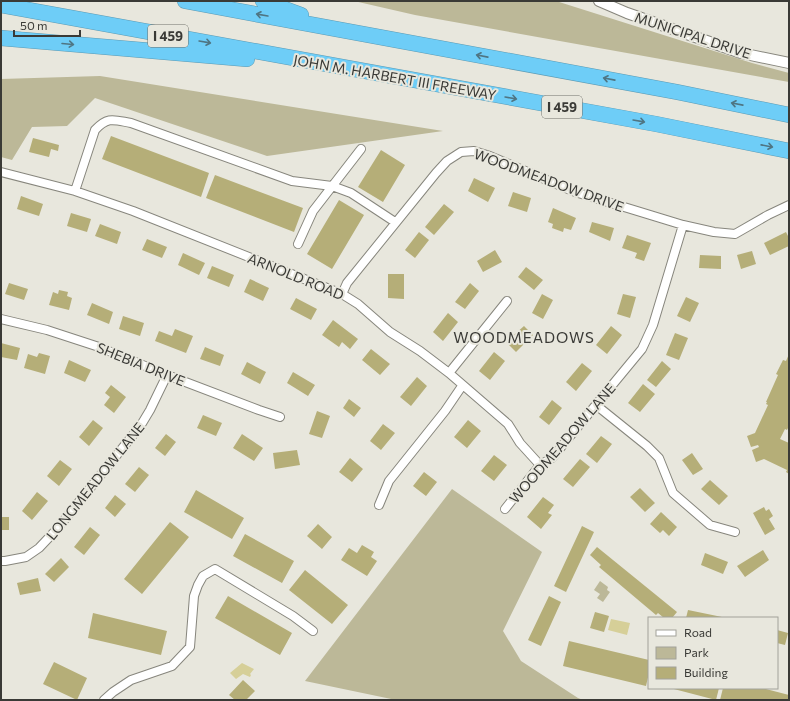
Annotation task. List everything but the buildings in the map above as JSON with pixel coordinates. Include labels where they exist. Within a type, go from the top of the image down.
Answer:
[{"type":"highway","points":[[185,1],[677,92],[789,115]]},
{"type":"highway","points":[[263,1],[342,29]]},
{"type":"highway","name":"JOHN M. HARBERT III FREEWAY","points":[[1,5],[656,124],[789,151]]},
{"type":"highway","points":[[1,38],[335,66]]},
{"type":"street","name":"MUNICIPAL DRIVE","points":[[599,1],[627,13],[742,52],[789,63]]},
{"type":"street","points":[[75,191],[95,130],[102,123],[112,119],[131,123],[292,181],[332,186],[351,193],[395,222]]},
{"type":"street","points":[[298,244],[313,211],[361,149]]},
{"type":"street","name":"WOODMEADOW DRIVE","points":[[342,294],[347,284],[395,222],[447,161],[461,152],[474,151],[490,156],[575,192],[702,230],[735,234],[789,205]]},
{"type":"street","name":"ARNOLD ROAD","points":[[1,172],[75,191],[134,211],[342,294],[358,304],[390,332],[420,351],[449,373],[462,386],[508,424],[520,443],[540,465]]},
{"type":"street","name":"WOODMEADOW LANE","points":[[505,509],[540,465],[552,458],[642,349],[648,339],[653,325],[683,225]]},
{"type":"street","points":[[449,373],[507,301]]},
{"type":"street","name":"SHEBIA DRIVE","points":[[1,319],[47,330],[99,347],[167,375],[280,417]]},
{"type":"street","name":"LONGMEADOW LANE","points":[[1,560],[4,561],[26,557],[39,548],[57,529],[141,425],[167,375]]},
{"type":"street","points":[[379,505],[389,481],[445,411],[462,386]]},
{"type":"street","points":[[596,405],[647,446],[659,458],[673,493],[710,525],[735,532]]},
{"type":"street","points":[[104,700],[113,692],[132,680],[172,666],[190,647],[194,596],[203,576],[215,569],[293,616],[313,631]]},
{"type":"green space","points":[[354,1],[556,1],[752,63],[789,73],[789,82],[415,15]]},
{"type":"green space","points":[[100,76],[443,131],[267,156],[95,98],[67,126],[32,127],[12,160],[1,157],[1,79]]},
{"type":"green space","points":[[452,489],[542,552],[503,631],[521,661],[583,700],[396,700],[305,681]]},
{"type":"green space","points":[[600,581],[608,587],[607,590],[610,592],[603,602],[597,598],[600,594],[594,590]]},
{"type":"shaded area","points":[[611,619],[630,623],[627,635],[608,630]]},
{"type":"shaded area","points":[[242,663],[254,669],[250,674],[250,677],[243,674],[236,679],[230,673]]},
{"type":"district","name":"WOODMEADOWS","points":[[524,337]]}]
